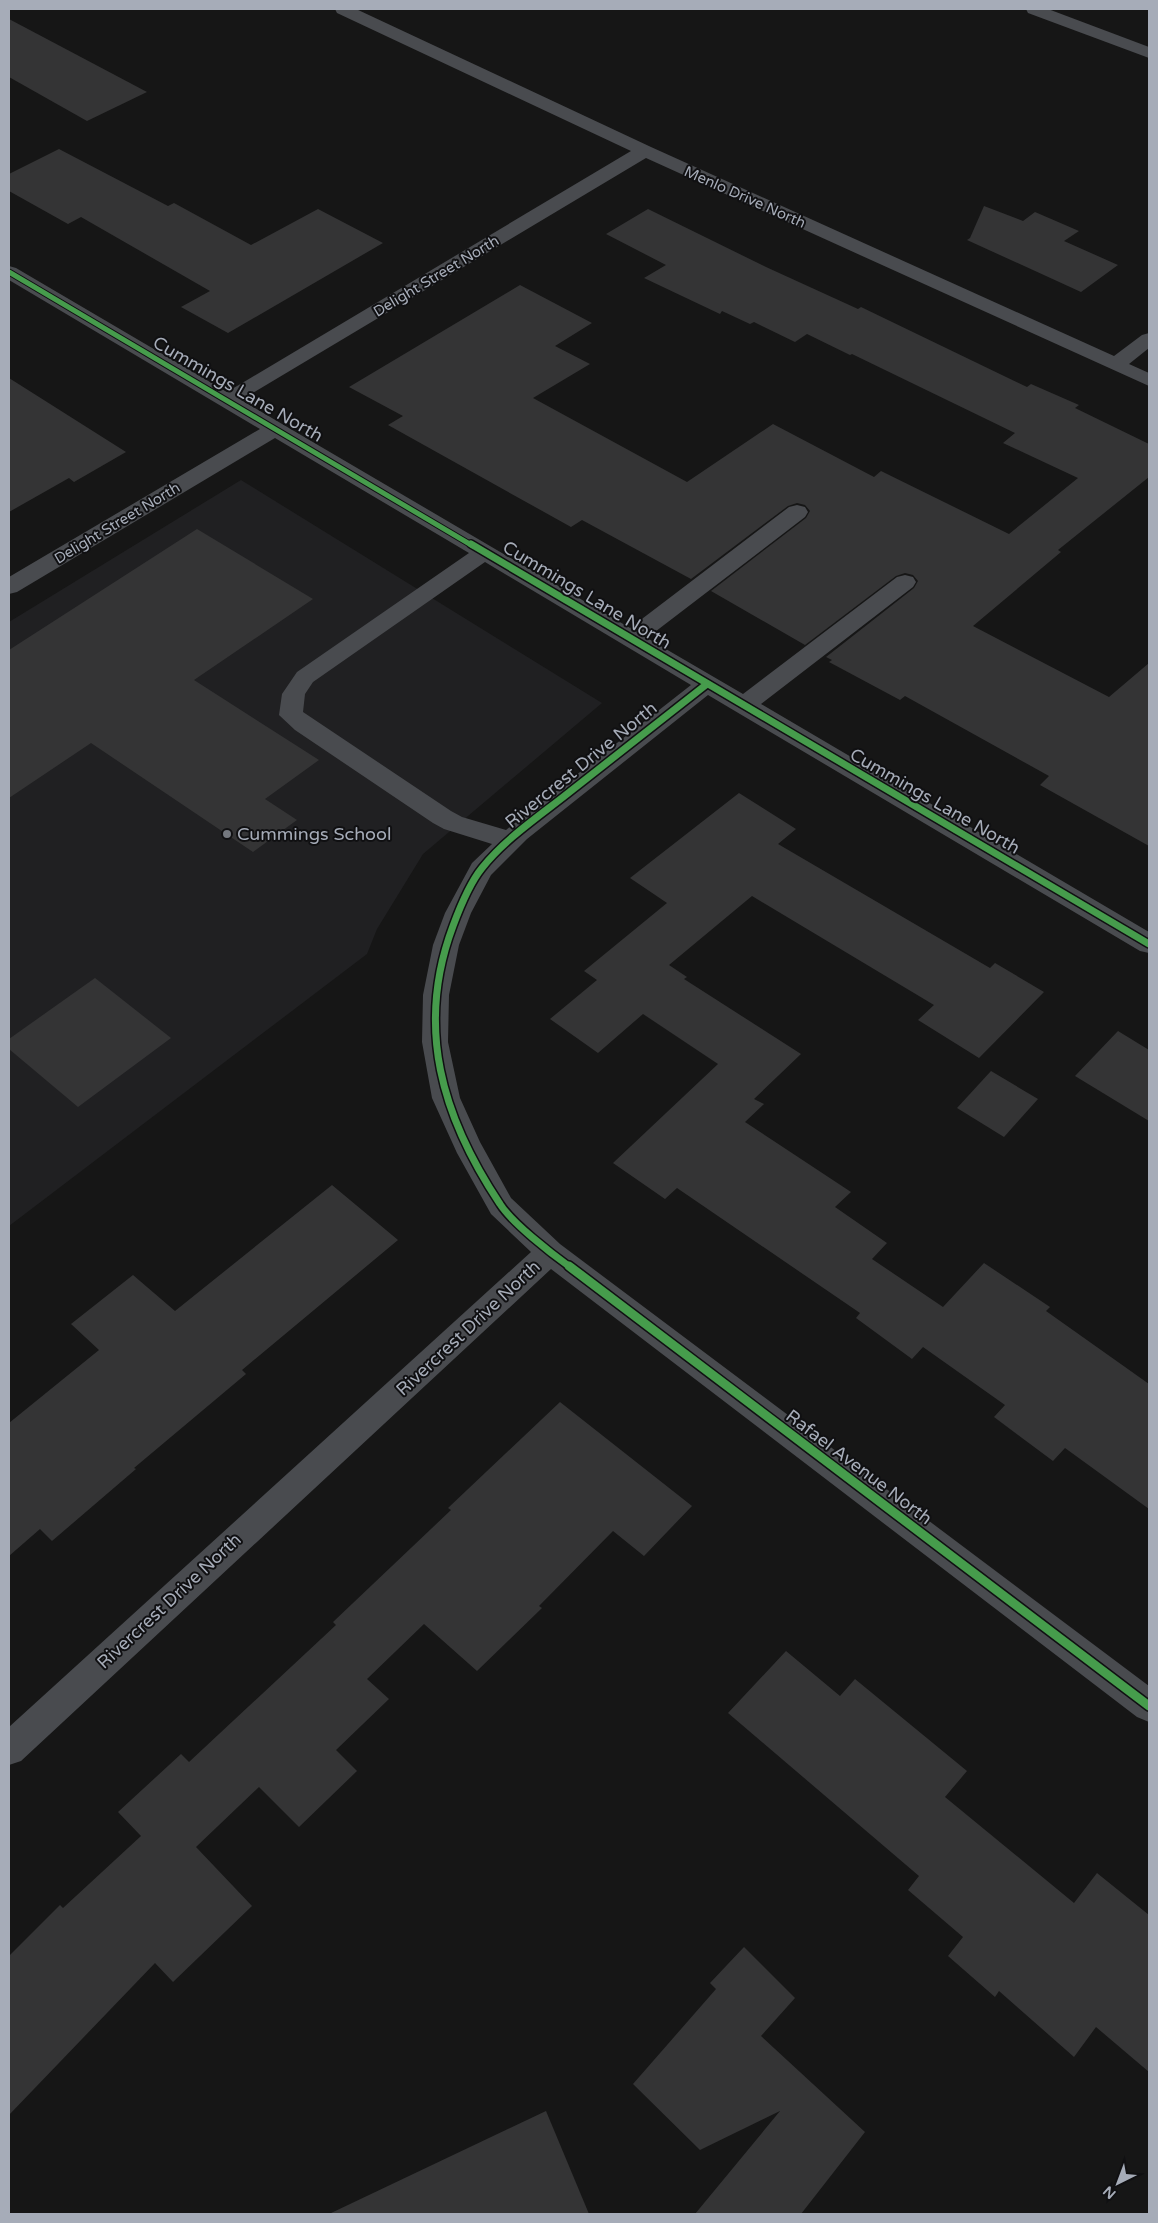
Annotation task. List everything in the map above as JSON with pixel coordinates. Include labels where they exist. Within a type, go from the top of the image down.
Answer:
[{"type":"street","name":"Menlo Drive North","points":[[343,9],[645,152],[1149,380]]},
{"type":"street","points":[[1034,9],[1149,54]]},
{"type":"street","name":"Delight Street North","points":[[227,400],[645,152]]},
{"type":"street","name":"Cummings Lane North","points":[[9,272],[1149,944]]},
{"type":"street","points":[[1115,365],[1149,339]]},
{"type":"street","name":"Delight Street North","points":[[9,587],[276,428]]},
{"type":"street","points":[[631,638],[797,512]]},
{"type":"street","points":[[485,552],[305,677],[294,689],[290,701],[291,715],[442,817],[453,823],[510,841]]},
{"type":"street","points":[[744,706],[904,582]]},
{"type":"street","name":"Rivercrest Drive North","points":[[9,1749],[550,1252],[502,1206],[467,1145],[446,1098],[435,1042],[436,994],[446,945],[458,913],[481,869],[510,841],[708,684]]},
{"type":"street","name":"Rafael Avenue North","points":[[550,1252],[1149,1706]]},
{"type":"shaded area","name":"Cummings School","points":[[241,480],[602,703],[423,854],[377,929],[367,954],[9,1226],[9,622]]},
{"type":"building","points":[[9,19],[147,92],[87,121],[9,77]]},
{"type":"building","points":[[59,149],[168,206],[174,203],[251,245],[318,209],[383,243],[228,333],[181,307],[210,291],[81,217],[68,224],[9,191],[9,174]]},
{"type":"building","points":[[984,206],[1023,221],[1035,212],[1079,231],[1064,241],[1118,265],[1081,292],[967,240],[970,238]]},
{"type":"building","points":[[648,209],[766,267],[858,309],[861,307],[1027,387],[1031,384],[1079,405],[1075,408],[1149,444],[1149,477],[1058,550],[1061,552],[973,626],[1109,697],[1149,663],[1149,846],[1040,785],[1049,776],[905,696],[900,700],[829,662],[832,660],[826,657],[914,588],[918,581],[913,575],[905,573],[896,576],[805,645],[711,591],[806,518],[810,511],[805,505],[797,503],[788,506],[691,579],[582,520],[571,527],[388,425],[403,416],[349,387],[520,285],[592,323],[555,346],[590,364],[533,398],[687,482],[773,424],[874,477],[881,471],[1009,534],[1078,478],[1003,443],[1015,433],[852,354],[850,355],[807,334],[795,342],[754,322],[750,324],[722,311],[720,314],[644,278],[666,265],[606,234]]},
{"type":"building","points":[[9,378],[126,452],[74,482],[69,478],[9,512]]},
{"type":"building","points":[[197,529],[313,599],[194,680],[319,760],[265,799],[297,820],[253,852],[91,743],[9,798],[9,650]]},
{"type":"building","points":[[739,793],[796,829],[778,844],[990,968],[995,963],[1044,992],[979,1058],[918,1020],[934,1005],[752,896],[669,965],[687,977],[684,979],[801,1054],[754,1099],[764,1104],[745,1122],[851,1192],[835,1207],[887,1243],[872,1259],[943,1307],[984,1263],[1050,1307],[1046,1311],[1149,1384],[1149,1509],[1065,1448],[1053,1461],[994,1417],[1005,1405],[923,1347],[912,1359],[856,1318],[860,1313],[677,1188],[665,1199],[613,1163],[718,1064],[643,1014],[598,1053],[550,1019],[597,980],[584,971],[667,903],[630,878]]},
{"type":"building","points":[[95,978],[171,1038],[78,1107],[9,1049],[9,1039]]},
{"type":"building","points":[[1118,1031],[1149,1050],[1149,1121],[1075,1076]]},
{"type":"building","points":[[991,1071],[1038,1099],[1004,1137],[957,1108]]},
{"type":"building","points":[[332,1185],[398,1240],[242,1370],[246,1374],[134,1468],[136,1469],[52,1541],[40,1529],[9,1556],[9,1423],[99,1350],[71,1324],[133,1275],[175,1311]]},
{"type":"building","points":[[560,1402],[692,1506],[644,1556],[613,1531],[539,1606],[542,1608],[477,1671],[424,1624],[367,1679],[389,1699],[336,1750],[357,1771],[299,1827],[259,1787],[196,1847],[252,1906],[173,1982],[155,1963],[9,2115],[9,1956],[60,1905],[63,1908],[141,1836],[118,1812],[181,1754],[189,1762],[336,1625],[333,1622],[451,1510],[448,1508]]},
{"type":"building","points":[[786,1651],[840,1696],[855,1679],[967,1771],[945,1797],[1074,1903],[1097,1873],[1149,1915],[1149,2072],[1096,2027],[1074,2057],[999,1991],[995,1997],[948,1956],[963,1937],[908,1890],[919,1876],[728,1713]]},
{"type":"building","points":[[744,1947],[795,1998],[761,2036],[865,2132],[801,2214],[695,2214],[780,2111],[700,2150],[633,2084],[716,1989],[710,1983]]},
{"type":"building","points":[[546,2111],[589,2214],[329,2214]]},
{"type":"cycle path","points":[[9,272],[1149,944]]},
{"type":"cycle path","points":[[707,684],[518,833],[481,869],[458,913],[446,945],[436,995],[435,1042],[446,1098],[467,1145],[501,1206],[550,1252],[1149,1706]]},
{"type":"place","name":"Cummings School","points":[[227,834]]}]
